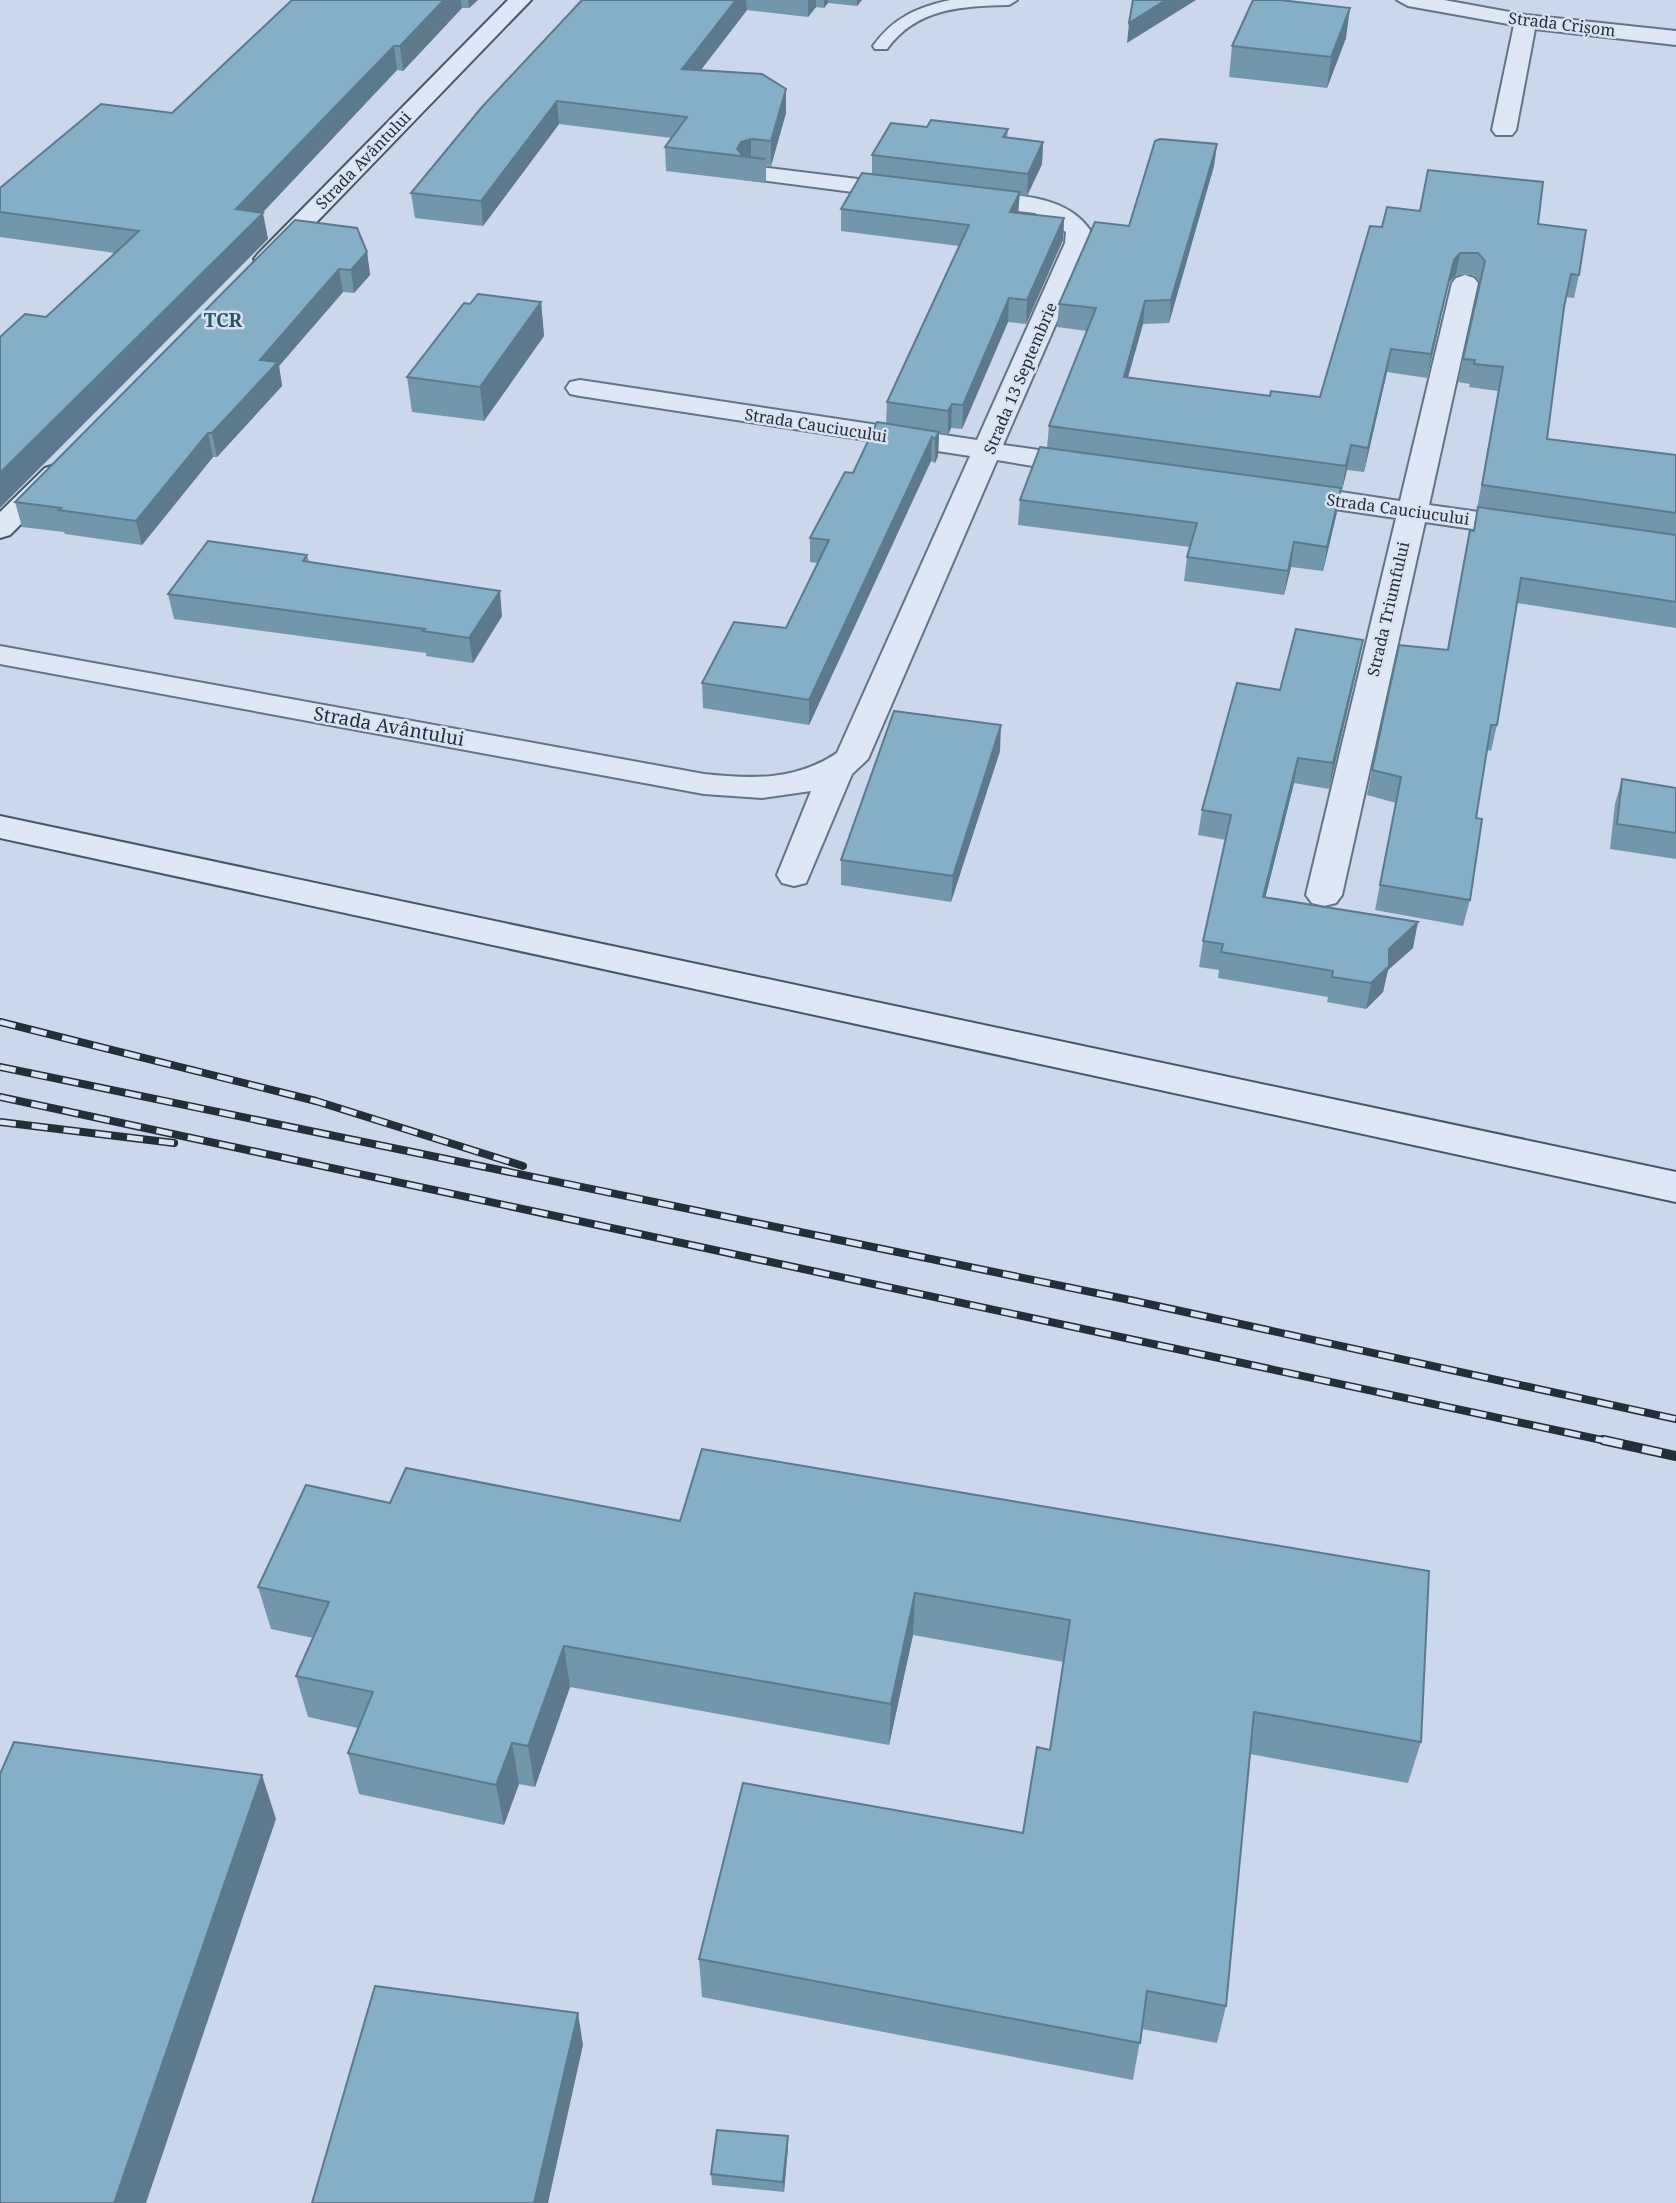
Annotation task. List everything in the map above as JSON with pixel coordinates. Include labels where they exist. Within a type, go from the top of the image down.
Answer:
[{"type":"street","name":"Strada Avântului","points":[[251,275],[520,0]]},
{"type":"street","name":"Strada Crișom","points":[[1408,0],[1526,21],[1676,38]]},
{"type":"street","points":[[1504,130],[1526,21]]},
{"type":"street","name":"Strada 13 Septembrie","points":[[752,173],[1046,208],[1061,213],[1078,230],[1078,243],[851,759],[836,771]]},
{"type":"street","name":"Strada Triumfului","points":[[1324,895],[1410,511],[1465,283]]},
{"type":"street","name":"Strada Cauciucului","points":[[580,388],[1111,469]]},
{"type":"street","points":[[0,529],[68,461]]},
{"type":"street","name":"Strada Cauciucului","points":[[1260,490],[1556,532]]},
{"type":"street","name":"Strada Avântului","points":[[0,655],[704,785],[746,789],[779,787],[811,782],[836,771]]},
{"type":"street","points":[[794,875],[836,771]]},
{"type":"street","points":[[0,827],[1676,1187]]},
{"type":"lane","points":[[881,46],[889,32],[918,15],[968,1],[1009,0]]},
{"type":"building","points":[[292,0],[444,0],[400,46],[394,46],[236,209],[263,213],[0,473],[0,337],[25,314],[46,317],[139,231],[0,212],[0,188],[101,104],[172,113]]},
{"type":"building","points":[[582,0],[736,0],[682,69],[762,74],[786,89],[771,141],[751,139],[741,142],[737,149],[743,156],[765,159],[665,147],[687,117],[557,101],[481,201],[411,193],[482,107]]},
{"type":"building","points":[[1133,0],[1166,0],[1129,23]]},
{"type":"building","points":[[1253,0],[1280,0],[1350,8],[1331,57],[1232,46]]},
{"type":"building","points":[[931,120],[1008,129],[1003,137],[1043,142],[1028,174],[872,155],[891,123],[927,127]]},
{"type":"building","points":[[1160,139],[1217,144],[1171,300],[1145,301],[1124,377],[1270,396],[1271,391],[1320,397],[1370,226],[1382,227],[1387,207],[1420,211],[1428,170],[1543,182],[1538,224],[1586,230],[1579,275],[1571,274],[1564,307],[1547,439],[1676,455],[1676,513],[1482,485],[1503,367],[1474,364],[1475,360],[1463,359],[1485,261],[1478,253],[1460,253],[1454,260],[1431,354],[1391,349],[1368,448],[1351,445],[1346,466],[1049,426],[1096,308],[1059,304],[1095,222],[1129,226],[1155,141]]},
{"type":"building","points":[[862,173],[1020,192],[1010,212],[1064,218],[1027,300],[1009,298],[963,405],[952,404],[948,411],[887,402],[969,225],[841,209]]},
{"type":"building","points":[[295,220],[357,228],[367,252],[351,270],[339,269],[260,360],[278,362],[212,433],[208,433],[136,521],[15,502]]},
{"type":"building","points":[[478,294],[541,302],[480,387],[407,377],[464,303],[470,304]]},
{"type":"building","points":[[877,422],[939,432],[935,439],[932,437],[809,700],[702,683],[734,622],[786,628],[829,540],[810,538],[845,472],[853,473]]},
{"type":"building","points":[[1040,447],[1341,488],[1327,547],[1294,542],[1288,571],[1187,557],[1197,523],[1020,500]]},
{"type":"building","points":[[1478,507],[1676,535],[1676,602],[1521,578],[1497,725],[1491,725],[1476,818],[1482,819],[1470,900],[1380,885],[1401,777],[1372,770],[1399,645],[1448,650],[1470,530],[1474,531]]},
{"type":"building","points":[[208,541],[307,555],[303,561],[500,591],[469,638],[423,631],[425,629],[168,594]]},
{"type":"building","points":[[1296,629],[1363,640],[1333,763],[1298,758],[1263,897],[1418,922],[1389,949],[1389,966],[1371,983],[1332,977],[1333,971],[1221,952],[1223,944],[1203,941],[1231,815],[1202,810],[1237,683],[1280,690]]},
{"type":"building","points":[[894,711],[1001,725],[953,876],[841,860]]},
{"type":"building","points":[[1622,779],[1676,788],[1676,833],[1617,824]]},
{"type":"building","points":[[702,1449],[1429,1571],[1421,1742],[1254,1712],[1226,2006],[1147,1991],[1140,2043],[699,1959],[743,1783],[1023,1833],[1037,1747],[1050,1750],[1070,1620],[915,1593],[891,1704],[564,1646],[528,1746],[512,1743],[496,1785],[348,1753],[373,1692],[296,1676],[329,1602],[258,1587],[306,1485],[390,1503],[406,1468],[680,1521]]},
{"type":"building","points":[[14,1742],[262,1775],[114,2203],[0,2203],[0,1774]]},
{"type":"building","points":[[375,1986],[578,2013],[534,2203],[312,2203]]},
{"type":"building","points":[[717,2130],[788,2136],[783,2182],[711,2174]]},
{"type":"railway","points":[[0,1022],[316,1101],[523,1166]]},
{"type":"railway","points":[[0,1067],[1130,1300],[1676,1419]]},
{"type":"railway","points":[[0,1097],[1611,1442]]},
{"type":"railway","points":[[0,1122],[174,1143]]},
{"type":"railway","points":[[1603,1440],[1676,1456]]},
{"type":"district","name":"TCR","points":[[223,320]]}]
